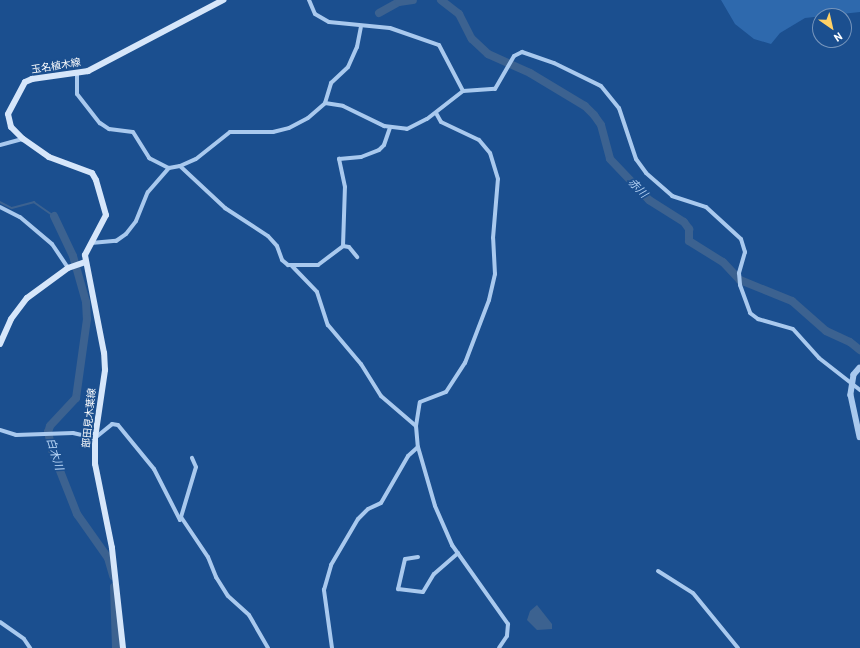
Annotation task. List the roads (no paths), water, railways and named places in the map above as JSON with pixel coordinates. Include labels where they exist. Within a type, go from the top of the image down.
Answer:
[{"type":"main road","name":"玉名植木線","points":[[85,262],[84,255],[89,243],[106,215],[96,180],[86,169],[49,157],[23,139],[11,127],[8,114],[25,82],[32,79],[77,74],[99,66],[223,0]]},
{"type":"main road","points":[[0,344],[16,309],[70,267],[85,262]]},
{"type":"main road","name":"部田見木葉線","points":[[85,262],[103,346],[105,370],[95,438],[95,464],[112,548],[123,648]]},
{"type":"street","points":[[309,0],[315,14],[321,20],[361,26],[390,28],[439,45],[463,91]]},
{"type":"street","points":[[89,243],[116,241],[126,234],[136,221],[148,192],[169,168],[180,166],[196,160],[230,132],[273,132],[288,128],[308,118],[325,103],[331,83],[352,60],[361,26]]},
{"type":"street","points":[[325,103],[343,106],[390,128],[407,129],[436,113],[463,91],[495,89],[514,56],[522,52],[554,63],[601,86],[619,108],[636,159],[646,173],[672,196],[706,208],[740,239],[745,252],[739,272],[740,285],[750,312],[758,319],[793,329],[819,358],[860,390]]},
{"type":"street","points":[[77,74],[77,94],[96,120],[109,129],[133,132],[144,153],[169,168]]},
{"type":"street","points":[[436,113],[441,122],[479,140],[490,153],[498,179],[493,238],[495,274],[489,300],[465,363],[446,392],[420,402],[416,426],[418,447],[434,506],[458,553],[506,620],[509,628],[507,636],[499,648]]},
{"type":"street","points":[[343,246],[345,187],[339,159],[361,157],[379,150],[384,145],[390,128]]},
{"type":"street","points":[[0,145],[23,139]]},
{"type":"street","points":[[180,166],[225,208],[268,236],[277,246],[282,260],[292,266],[317,292],[328,325],[362,364],[381,396],[416,426]]},
{"type":"street","points":[[0,207],[20,217],[52,244],[70,267]]},
{"type":"street","points":[[292,266],[321,264],[343,246],[349,247],[357,257]]},
{"type":"street","points":[[860,368],[854,375],[851,395],[860,437]]},
{"type":"street","points":[[0,430],[16,435],[74,434],[95,438],[112,424],[122,429],[154,470],[180,520],[181,517]]},
{"type":"street","points":[[332,648],[324,602],[326,579],[331,565],[358,519],[368,509],[381,503],[408,456],[418,447]]},
{"type":"street","points":[[181,517],[196,467],[192,458]]},
{"type":"street","points":[[181,517],[208,557],[216,577],[228,596],[249,615],[268,648]]},
{"type":"street","points":[[418,557],[405,559],[398,589],[423,592],[434,574],[458,553]]},
{"type":"street","points":[[658,571],[692,593],[738,648]]},
{"type":"street","points":[[0,622],[19,635],[30,648]]},
{"type":"waterway","name":"赤川","points":[[379,13],[399,2],[413,0]]},
{"type":"waterway","name":"赤川","points":[[441,0],[459,14],[472,39],[488,54],[530,73],[585,106],[601,125],[610,159],[649,200],[684,222],[689,229],[689,241],[723,262],[740,280],[792,301],[826,331],[850,342],[860,350]]},
{"type":"waterway","points":[[0,202],[12,208],[34,202],[54,216]]},
{"type":"waterway","name":"白木川","points":[[54,216],[73,256],[86,302],[87,319],[76,398],[50,426],[48,432],[53,453],[77,514],[108,558],[113,576]]},
{"type":"waterway","name":"白木川","points":[[114,587],[116,648]]}]
